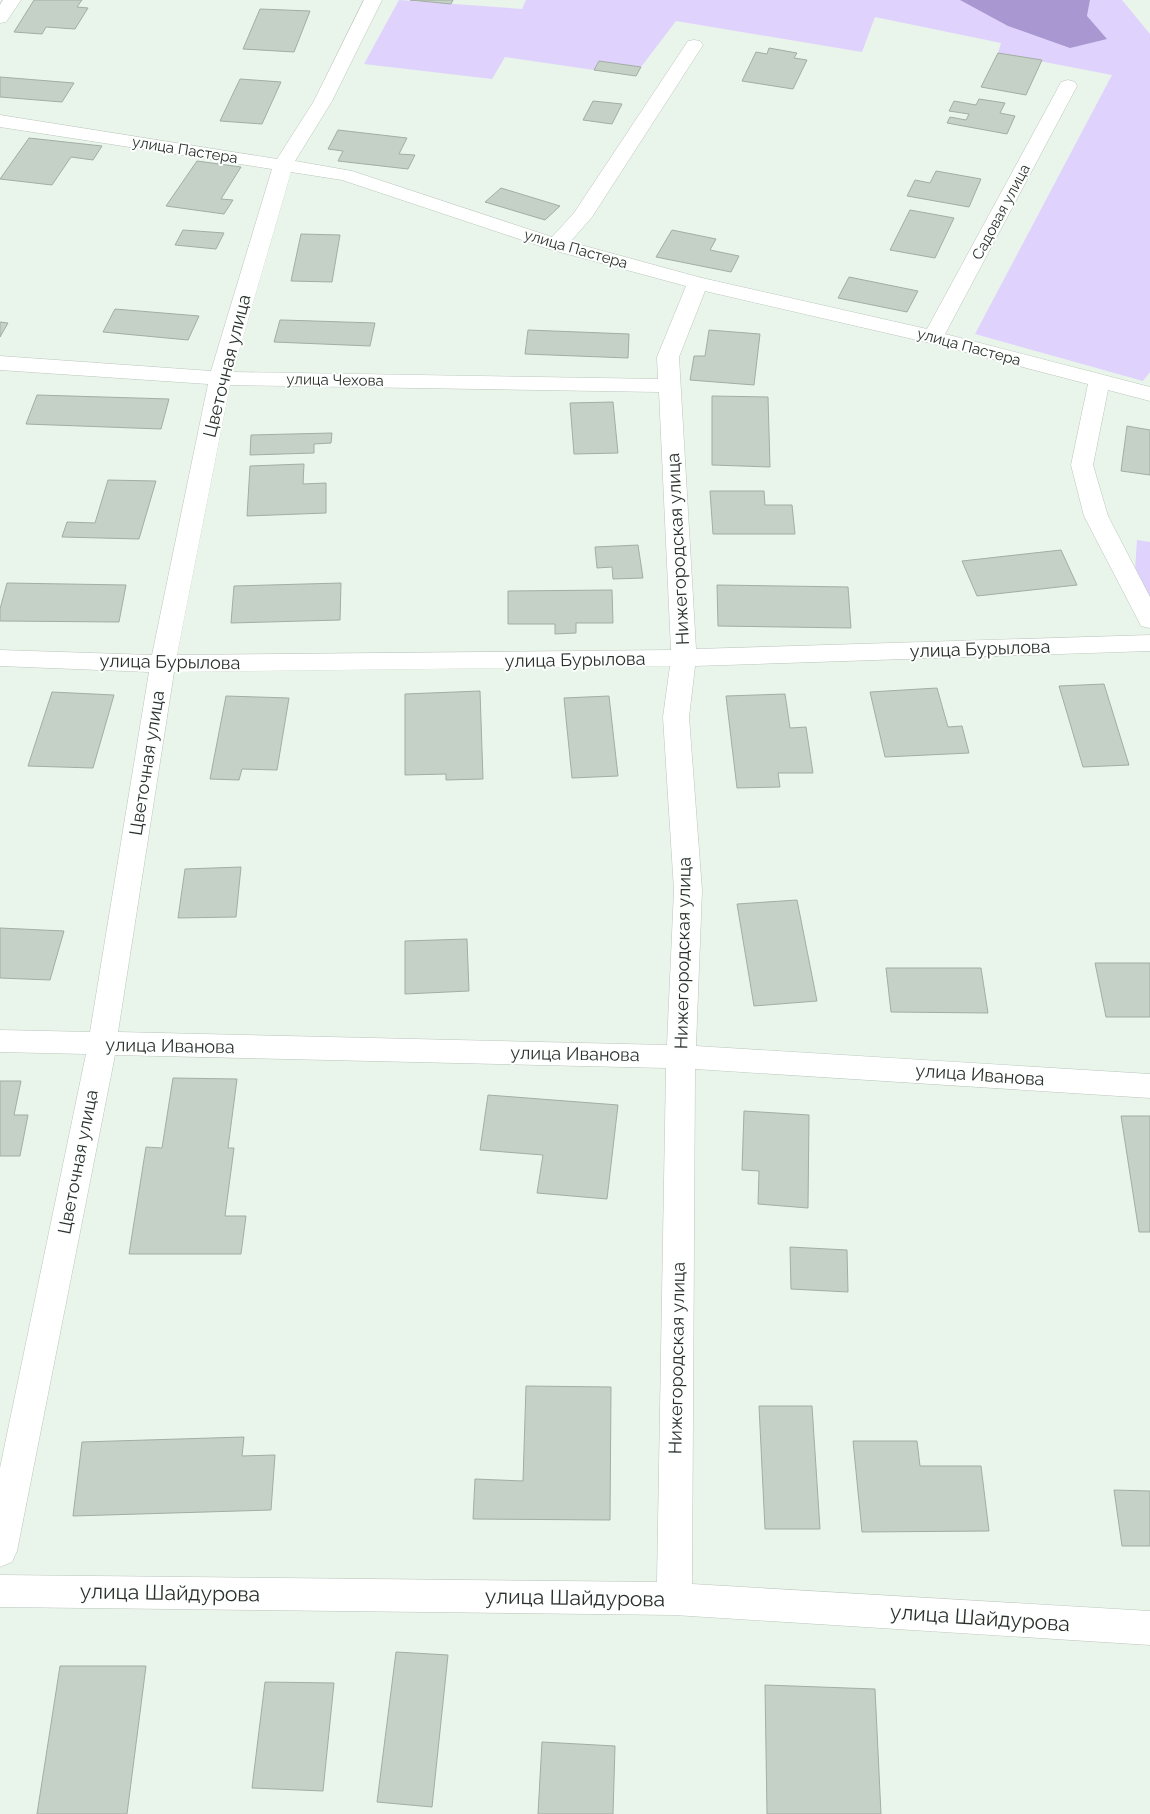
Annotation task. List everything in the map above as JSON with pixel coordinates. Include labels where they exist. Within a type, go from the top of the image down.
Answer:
[{"type":"street","points":[[0,18],[12,0]]},
{"type":"street","name":"Цветочная улица","points":[[0,1551],[102,1045],[163,664],[220,378],[282,165],[324,101],[373,0]]},
{"type":"street","points":[[556,245],[582,217],[694,44]]},
{"type":"street","name":"Садовая улица","points":[[934,337],[1068,86]]},
{"type":"street","name":"улица Пастера","points":[[0,121],[344,174],[556,245],[698,283],[934,337],[1098,382],[1150,394]]},
{"type":"street","name":"Нижегородская улица","points":[[674,1599],[680,1057],[688,890],[676,717],[684,658],[668,357],[698,283]]},
{"type":"street","name":"улица Чехова","points":[[0,363],[220,378],[670,386]]},
{"type":"street","points":[[1098,382],[1082,465],[1096,516],[1150,620]]},
{"type":"street","name":"улица Бурылова","points":[[0,658],[163,664],[684,658],[1150,643]]},
{"type":"street","name":"улица Иванова","points":[[0,1042],[680,1057],[1150,1086]]},
{"type":"street","name":"улица Шайдурова","points":[[0,1591],[674,1599],[1150,1628]]},
{"type":"shaded area","points":[[399,0],[522,9],[526,0],[960,0],[976,8],[1087,16],[1090,0],[1122,0],[1150,34],[1150,372],[1143,381],[975,334],[1112,75],[998,53],[1001,43],[875,17],[862,52],[676,21],[641,67],[599,61],[594,70],[505,57],[492,79],[364,64]]},
{"type":"shaded area","points":[[960,0],[1090,0],[1087,16],[1107,39],[1070,48],[1008,26]]},
{"type":"shaded area","points":[[1137,540],[1150,542],[1150,608],[1134,586]]},
{"type":"building","points":[[34,0],[82,0],[77,7],[88,8],[75,29],[46,27],[42,34],[14,32]]},
{"type":"building","points":[[410,0],[453,0],[451,4]]},
{"type":"building","points":[[260,9],[310,11],[294,52],[243,49]]},
{"type":"building","points":[[769,48],[797,53],[794,58],[807,60],[793,89],[742,81],[756,52],[767,54]]},
{"type":"building","points":[[998,53],[1042,60],[1026,95],[981,87]]},
{"type":"building","points":[[599,61],[641,67],[636,76],[594,70]]},
{"type":"building","points":[[0,77],[74,83],[62,102],[0,97]]},
{"type":"building","points":[[240,79],[281,82],[262,124],[220,121]]},
{"type":"building","points":[[979,99],[1005,103],[1000,113],[1015,116],[1007,134],[947,123],[950,117],[966,120],[969,114],[949,111],[954,101],[976,105]]},
{"type":"building","points":[[593,101],[622,104],[612,124],[583,120]]},
{"type":"building","points":[[338,130],[407,138],[399,154],[415,155],[408,169],[338,161],[343,151],[328,149]]},
{"type":"building","points":[[29,138],[102,146],[93,160],[71,157],[52,185],[0,179]]},
{"type":"building","points":[[197,161],[241,167],[221,199],[233,200],[224,214],[166,206]]},
{"type":"building","points":[[936,171],[981,179],[969,207],[907,196],[915,180],[930,183]]},
{"type":"building","points":[[501,188],[560,206],[545,220],[485,202]]},
{"type":"building","points":[[910,210],[954,218],[935,258],[890,250]]},
{"type":"building","points":[[183,230],[224,233],[216,249],[175,245]]},
{"type":"building","points":[[672,230],[716,239],[710,250],[739,256],[731,272],[656,257]]},
{"type":"building","points":[[301,234],[340,235],[332,282],[291,281]]},
{"type":"building","points":[[849,277],[918,291],[907,312],[838,298]]},
{"type":"building","points":[[115,309],[199,316],[188,340],[103,332]]},
{"type":"building","points":[[280,320],[375,323],[370,346],[274,342]]},
{"type":"building","points":[[0,322],[8,323],[0,337]]},
{"type":"building","points":[[528,330],[629,334],[628,358],[525,354]]},
{"type":"building","points":[[709,330],[760,334],[754,385],[690,380],[694,356],[705,356]]},
{"type":"building","points":[[37,395],[169,399],[161,429],[26,424]]},
{"type":"building","points":[[712,396],[768,397],[770,467],[712,465]]},
{"type":"building","points":[[613,402],[618,453],[574,454],[570,403]]},
{"type":"building","points":[[1127,426],[1150,430],[1150,475],[1121,471]]},
{"type":"building","points":[[332,433],[331,443],[314,444],[314,453],[250,455],[251,435]]},
{"type":"building","points":[[304,464],[303,484],[326,483],[326,513],[247,516],[250,466]]},
{"type":"building","points":[[108,480],[156,481],[139,539],[62,537],[67,522],[95,523]]},
{"type":"building","points":[[710,491],[764,491],[765,505],[792,505],[795,534],[713,534]]},
{"type":"building","points":[[638,545],[643,578],[613,579],[612,567],[597,568],[595,547]]},
{"type":"building","points":[[1061,550],[1077,585],[977,596],[962,561]]},
{"type":"building","points":[[7,583],[126,585],[119,622],[0,621],[0,609]]},
{"type":"building","points":[[341,583],[340,620],[231,623],[234,586]]},
{"type":"building","points":[[717,585],[848,587],[851,628],[718,626]]},
{"type":"building","points":[[612,590],[613,623],[576,623],[576,633],[555,634],[555,624],[508,624],[508,591]]},
{"type":"building","points":[[1104,684],[1129,765],[1083,767],[1059,686]]},
{"type":"building","points":[[937,688],[948,727],[962,726],[969,753],[885,757],[870,692]]},
{"type":"building","points":[[480,691],[483,779],[446,780],[446,774],[405,775],[405,694]]},
{"type":"building","points":[[52,692],[114,695],[93,768],[28,766]]},
{"type":"building","points":[[785,694],[790,728],[806,727],[813,773],[778,773],[780,787],[737,788],[726,696]]},
{"type":"building","points":[[226,696],[289,698],[277,770],[242,769],[239,780],[210,779]]},
{"type":"building","points":[[609,696],[618,776],[572,778],[564,698]]},
{"type":"building","points":[[241,867],[236,917],[178,918],[185,869]]},
{"type":"building","points":[[797,900],[817,1001],[754,1006],[737,904]]},
{"type":"building","points":[[0,928],[64,931],[50,980],[0,978]]},
{"type":"building","points":[[467,939],[469,991],[405,994],[405,941]]},
{"type":"building","points":[[1095,963],[1150,963],[1150,1017],[1106,1017]]},
{"type":"building","points":[[886,968],[981,968],[988,1013],[891,1012]]},
{"type":"building","points":[[173,1078],[237,1079],[228,1148],[234,1148],[225,1216],[246,1216],[241,1254],[129,1254],[146,1147],[162,1148]]},
{"type":"building","points":[[0,1081],[21,1081],[14,1115],[28,1115],[20,1156],[0,1156]]},
{"type":"building","points":[[488,1095],[618,1105],[607,1199],[537,1193],[543,1155],[480,1150]]},
{"type":"building","points":[[744,1111],[809,1115],[808,1208],[758,1204],[759,1171],[742,1170]]},
{"type":"building","points":[[1121,1116],[1150,1116],[1150,1232],[1139,1232]]},
{"type":"building","points":[[790,1247],[847,1250],[848,1292],[791,1289]]},
{"type":"building","points":[[526,1386],[611,1387],[610,1520],[473,1519],[475,1479],[523,1481]]},
{"type":"building","points":[[759,1406],[812,1406],[820,1529],[765,1529]]},
{"type":"building","points":[[244,1437],[242,1456],[275,1455],[271,1510],[73,1516],[82,1442]]},
{"type":"building","points":[[853,1441],[917,1441],[920,1466],[981,1466],[989,1531],[862,1532]]},
{"type":"building","points":[[1114,1490],[1150,1491],[1150,1546],[1122,1546]]},
{"type":"building","points":[[396,1652],[448,1655],[432,1807],[377,1802]]},
{"type":"building","points":[[60,1666],[146,1666],[127,1814],[37,1814]]},
{"type":"building","points":[[265,1682],[334,1683],[323,1791],[252,1788]]},
{"type":"building","points":[[765,1685],[875,1689],[881,1814],[767,1814]]},
{"type":"building","points":[[542,1742],[615,1746],[613,1814],[538,1814]]}]
